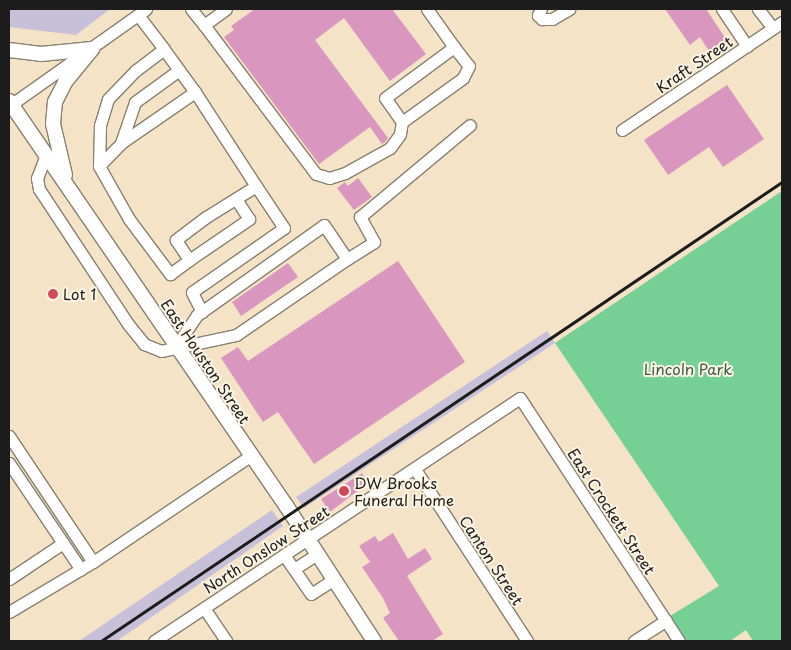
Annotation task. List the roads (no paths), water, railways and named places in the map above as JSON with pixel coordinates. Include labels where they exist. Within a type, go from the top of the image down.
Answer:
[{"type":"main road","points":[[9,50],[41,54],[92,49]]},
{"type":"main road","points":[[70,190],[56,147],[53,124],[55,102],[65,82],[92,49]]},
{"type":"main road","name":"East Houston Street","points":[[10,104],[308,539],[374,641]]},
{"type":"street","points":[[191,9],[316,174],[329,178],[345,173],[390,148],[400,134],[402,122],[463,78],[469,66],[427,9]]},
{"type":"street","points":[[204,25],[226,9]]},
{"type":"street","points":[[541,9],[538,15],[542,18],[552,19],[569,9]]},
{"type":"street","points":[[722,9],[747,46]]},
{"type":"street","points":[[758,9],[778,25]]},
{"type":"street","points":[[10,104],[92,49],[142,12],[164,50],[195,92],[284,228],[192,292],[202,312]]},
{"type":"street","name":"Kraft Street","points":[[622,130],[778,25]]},
{"type":"street","points":[[402,122],[385,98],[454,47]]},
{"type":"street","points":[[164,50],[136,70],[108,99],[100,126],[99,166],[129,218],[170,274],[249,219],[236,199]]},
{"type":"street","points":[[121,143],[135,102],[179,70]]},
{"type":"street","points":[[99,166],[121,143],[195,92]]},
{"type":"street","points":[[46,155],[37,178],[39,188],[128,324],[144,344],[161,351],[176,346],[236,335],[374,242],[360,217],[470,125]]},
{"type":"street","points":[[189,260],[176,240],[256,186]]},
{"type":"street","points":[[176,346],[202,312],[324,225],[347,259]]},
{"type":"street","name":"North Onslow Street","points":[[154,641],[520,398]]},
{"type":"street","name":"East Crockett Street","points":[[520,398],[679,641]]},
{"type":"street","points":[[9,436],[94,562]]},
{"type":"street","points":[[9,612],[94,562],[250,456]]},
{"type":"street","points":[[9,463],[81,570]]},
{"type":"street","name":"Canton Street","points":[[415,469],[527,641]]},
{"type":"street","points":[[20,478],[32,470]]},
{"type":"street","points":[[9,579],[63,543]]},
{"type":"street","points":[[294,569],[317,554]]},
{"type":"street","points":[[284,555],[311,594],[334,579]]},
{"type":"street","points":[[204,608],[226,641]]},
{"type":"street","points":[[634,641],[666,620]]},
{"type":"railway","points":[[101,641],[782,182]]},
{"type":"place","name":"Lot 1","points":[[53,294]]},
{"type":"place","name":"DW Brooks Funeral Home","points":[[344,491]]},
{"type":"park label","name":"Lincoln Park","points":[[688,369]]}]
